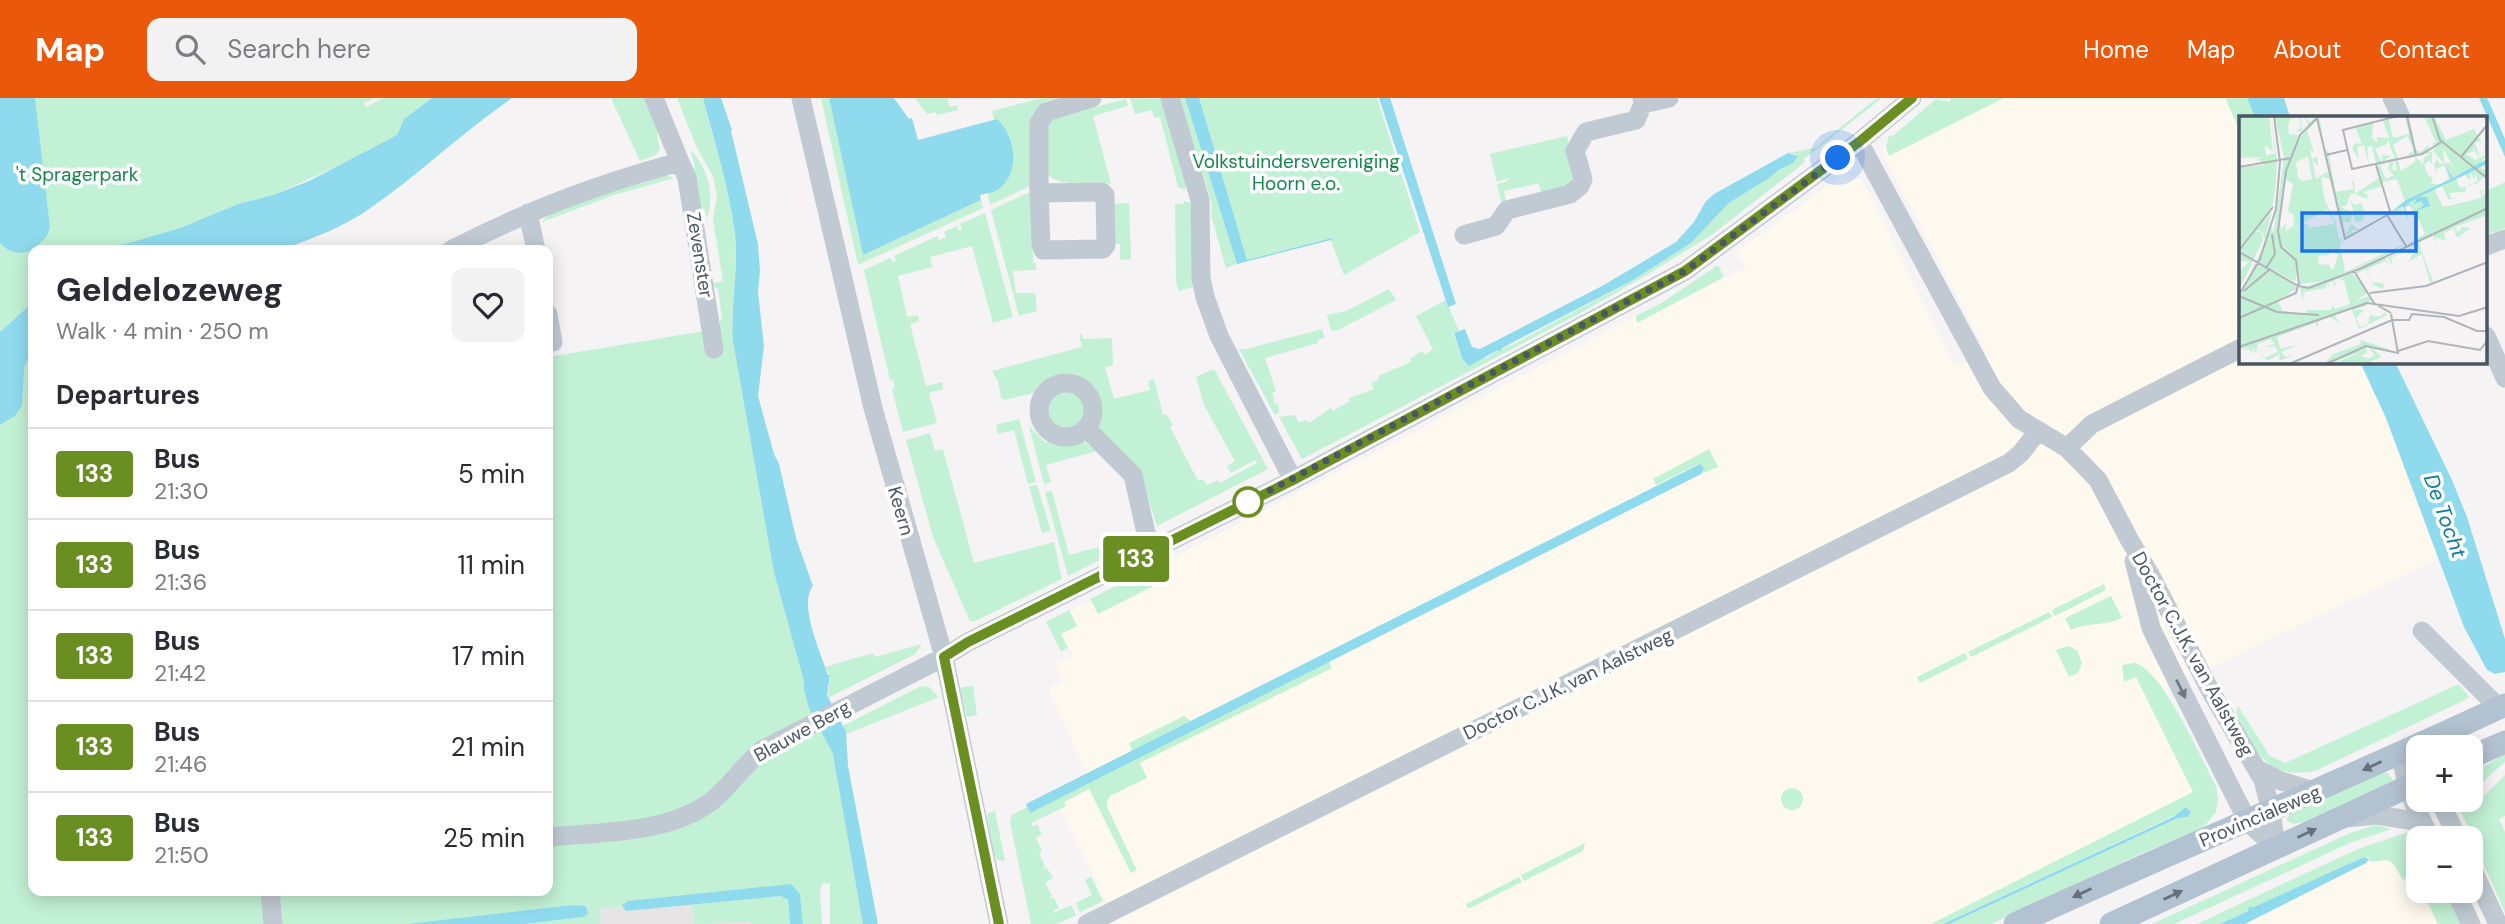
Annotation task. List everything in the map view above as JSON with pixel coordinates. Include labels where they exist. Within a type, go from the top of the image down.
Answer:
[{"type":"main road","name":"Provincialeweg","points":[[2015,924],[2144,864],[2317,792],[2502,707]]},
{"type":"main road","points":[[2483,752],[2505,742]]},
{"type":"main road","name":"Provincialeweg","points":[[2111,924],[2339,819],[2406,784]]},
{"type":"street","name":"Zevenster","points":[[654,98],[687,178],[715,349]]},
{"type":"street","name":"Keern","points":[[801,98],[873,408],[944,657],[999,924]]},
{"type":"street","points":[[1040,193],[1041,117],[1046,112],[1091,98]]},
{"type":"street","points":[[1170,98],[1200,200],[1201,278],[1205,297],[1219,336],[1293,480]]},
{"type":"street","points":[[1464,235],[1496,226],[1507,210],[1576,191],[1583,179],[1575,151],[1586,132],[1636,120],[1643,101],[1669,98]]},
{"type":"street","name":"Blauwe Berg","points":[[553,836],[656,826],[690,814],[713,800],[746,763],[762,750],[944,657],[968,642],[1293,480],[1685,271],[1859,142],[1912,98]]},
{"type":"street","points":[[2392,98],[2401,116]]},
{"type":"street","name":"Doctor C.J.K. van Aalstweg","points":[[1859,142],[1992,388],[2019,419],[2067,448],[2098,480],[2211,692],[2257,769],[2267,790],[2276,848]]},
{"type":"street","points":[[461,245],[528,212],[606,184],[680,162]]},
{"type":"street","points":[[528,212],[535,245]]},
{"type":"street","points":[[2488,245],[2505,239]]},
{"type":"street","points":[[2488,341],[2505,378]]},
{"type":"street","points":[[2067,448],[2092,424],[2239,349]]},
{"type":"street","points":[[1086,428],[1133,475],[1146,533],[1154,550]]},
{"type":"street","name":"Doctor C.J.K. van Aalstweg","points":[[1087,924],[2008,463],[2021,453],[2038,431]]},
{"type":"street","name":"Doctor C.J.K. van Aalstweg","points":[[2129,539],[2151,628],[2248,822],[2276,848]]},
{"type":"street","points":[[2422,631],[2502,707]]},
{"type":"street","points":[[2401,753],[2406,762]]},
{"type":"street","name":"Doctor C.J.K. van Aalstweg","points":[[2257,769],[2281,781],[2317,792]]},
{"type":"street","points":[[2339,819],[2376,815],[2413,826]]},
{"type":"street","points":[[2483,892],[2498,924]]},
{"type":"street","points":[[270,896],[273,924]]},
{"type":"street","points":[[2461,903],[2471,924]]},
{"type":"shaded area","points":[[1975,98],[2247,98],[2255,116],[2239,116],[2239,364],[2361,364],[2386,418],[2438,559],[2166,689],[2216,786],[2178,818],[1949,924],[1117,924],[1054,798],[1090,780],[1048,689],[1063,680],[1055,664],[1073,655],[1054,620],[1636,316],[1638,323],[1746,267],[1736,252],[1842,176],[1859,178],[1865,185],[1955,367],[1987,354],[1881,151],[1887,143]]},
{"type":"shaded area","points":[[2387,859],[2396,868],[2406,871],[2406,903],[2428,903],[2438,924],[2241,924],[2370,862]]},
{"type":"shaded area","points":[[781,896],[790,924],[524,924],[587,907],[628,901],[626,911]]},
{"type":"green space","name":"'t Spragerpark","points":[[0,98],[375,98],[364,103],[366,107],[383,98],[432,98],[404,119],[397,135],[379,146],[273,195],[238,204],[180,228],[122,245],[28,245],[28,307],[0,332]]},
{"type":"green space","points":[[611,98],[648,98],[662,132],[657,134],[660,148],[656,155],[640,161]]},
{"type":"green space","points":[[677,98],[703,98],[725,183],[736,247],[732,326],[838,742],[863,924],[830,924],[830,883],[822,884],[820,892],[822,924],[803,924],[800,894],[600,908],[600,924],[524,924],[583,917],[588,914],[451,924],[0,924],[0,425],[16,414],[19,408],[24,368],[28,358],[28,896],[553,896],[553,356],[716,329],[722,318],[718,289],[711,284],[723,281],[713,219],[717,197],[713,176],[697,148]]},
{"type":"green space","points":[[821,98],[829,98],[863,255],[981,200],[983,208],[858,265]]},
{"type":"green space","points":[[915,98],[947,98],[950,107],[957,105],[958,110],[937,115],[935,112],[927,114]]},
{"type":"green space","points":[[1042,98],[1060,98],[1047,101],[1039,108],[1032,185],[990,205],[988,194],[1000,188],[998,119],[994,120],[992,111]]},
{"type":"green space","points":[[1130,98],[1162,99],[1186,185],[1185,190],[1178,187],[1160,117],[1154,118],[1152,110],[1135,114]]},
{"type":"green space","points":[[1179,98],[1185,98],[1237,264],[1226,268],[1211,215],[1212,205]]},
{"type":"green space","name":"Volkstuindersvereniging Hoorn e.o.","points":[[1198,98],[1377,98],[1420,232],[1344,275],[1330,238],[1247,260]]},
{"type":"green space","points":[[1877,98],[1882,98],[1713,234],[1579,314],[1302,459],[1279,417],[1295,415],[1299,423],[1306,420],[1309,423],[1331,408],[1333,411],[1350,401],[1349,398],[1374,389],[1371,383],[1379,379],[1378,376],[1411,362],[1410,359],[1422,351],[1425,355],[1433,349],[1416,316],[1446,300],[1459,331],[1453,333],[1462,358],[1487,358],[1633,280],[1691,243],[1729,203],[1792,163],[1796,154],[1788,153],[1815,148]]},
{"type":"green space","points":[[1951,98],[2004,98],[1889,156],[1886,147],[1889,136],[1894,135],[1936,99],[1950,102]]},
{"type":"green space","points":[[2225,98],[2247,98],[2255,116],[2239,116],[2239,129]]},
{"type":"green space","points":[[1126,99],[1128,106],[1093,116],[1111,184],[1061,182],[1047,174],[1045,128],[1049,122],[1057,117]]},
{"type":"green space","points":[[1567,136],[1575,171],[1572,184],[1541,192],[1539,183],[1504,191],[1506,203],[1502,204],[1497,184],[1506,182],[1509,178],[1497,182],[1490,154]]},
{"type":"green space","points":[[690,149],[708,182],[710,200],[707,219],[705,210],[699,206],[691,173],[695,166]]},
{"type":"green space","points":[[665,175],[674,178],[614,195],[542,222],[551,211]]},
{"type":"green space","points":[[2505,182],[2505,228],[2488,234],[2488,190]]},
{"type":"green space","points":[[1032,191],[1033,263],[1036,263],[1036,270],[1013,271],[1016,293],[1035,293],[1037,311],[1019,316],[991,210]]},
{"type":"green space","points":[[1184,201],[1191,203],[1196,286],[1178,291],[1175,204],[1183,204]]},
{"type":"green space","points":[[1129,203],[1131,259],[1120,260],[1120,244],[1115,244],[1114,204]]},
{"type":"green space","points":[[985,213],[1013,317],[993,323],[972,246],[930,257],[933,267],[898,276],[907,317],[918,315],[919,321],[910,324],[926,386],[942,382],[943,389],[929,393],[937,423],[903,432],[892,389],[895,388],[893,380],[890,380],[864,270],[890,258],[893,262],[896,260],[894,256],[937,236],[939,240],[946,237],[944,232],[957,226],[959,231],[962,229],[960,224]]},
{"type":"green space","points":[[1718,265],[1724,277],[1637,323],[1636,316],[1663,302]]},
{"type":"green space","points":[[1389,289],[1396,300],[1338,330],[1331,331],[1327,315],[1346,311]]},
{"type":"green space","points":[[1322,329],[1325,338],[1317,340],[1318,343],[1265,358],[1276,391],[1272,393],[1275,404],[1278,403],[1279,412],[1275,415],[1239,349]]},
{"type":"green space","points":[[1082,334],[1083,339],[1112,338],[1113,365],[1105,367],[1114,399],[1150,390],[1148,381],[1154,379],[1163,415],[1167,415],[1173,425],[1170,427],[1198,481],[1203,479],[1207,485],[1218,480],[1220,483],[1257,463],[1255,460],[1231,473],[1227,466],[1235,461],[1204,405],[1196,377],[1214,369],[1268,469],[1157,526],[1142,479],[1099,429],[1095,400],[1087,386],[1068,374],[1048,380],[1038,386],[1034,393],[1005,400],[1001,398],[998,381],[992,371],[1082,347],[1079,335]]},
{"type":"green space","points":[[1065,388],[1080,394],[1086,409],[1080,424],[1065,430],[1050,424],[1044,409],[1050,394]]},
{"type":"green space","points":[[1019,419],[1036,482],[1028,484],[1014,430],[998,434],[996,425]]},
{"type":"green space","points":[[1029,426],[1046,443],[1083,441],[1097,451],[1046,465],[1051,482],[1044,484]]},
{"type":"green space","points":[[930,433],[935,451],[943,449],[974,563],[1054,542],[1062,579],[970,621],[933,537],[906,440]]},
{"type":"green space","points":[[1709,449],[1718,467],[1701,474],[1703,473],[1697,465],[1656,485],[1653,479]]},
{"type":"green space","points":[[1037,485],[1051,531],[1042,533],[1029,486]]},
{"type":"green space","points":[[1052,491],[1069,555],[1140,536],[1141,539],[1068,576],[1045,492]]},
{"type":"green space","points":[[1161,563],[1169,578],[1098,614],[1090,599]]},
{"type":"green space","points":[[2104,584],[2106,590],[2055,616],[2052,610]]},
{"type":"green space","points":[[2111,596],[2122,618],[2071,630],[2065,618]]},
{"type":"green space","points":[[1069,610],[1077,626],[1061,634],[1068,648],[1061,651],[1046,622]]},
{"type":"green space","points":[[2049,612],[2052,617],[1971,657],[1968,652]]},
{"type":"green space","points":[[922,644],[915,654],[828,698],[830,675],[825,667],[873,653],[875,657]]},
{"type":"green space","points":[[2068,646],[2077,650],[2082,663],[2078,673],[2069,677],[2056,650]]},
{"type":"green space","points":[[1965,653],[1968,659],[1920,683],[1917,677]]},
{"type":"green space","points":[[1329,660],[1332,668],[1140,763],[1147,778],[1110,796],[1107,801],[1107,807],[1137,870],[1131,873],[1089,789],[1064,802],[1066,806],[1031,823],[1033,826],[1037,824],[1042,834],[1036,838],[1045,866],[1042,870],[1047,868],[1053,878],[1045,883],[1052,896],[1048,899],[1054,898],[1059,908],[1054,910],[1054,913],[1071,905],[1076,915],[1057,924],[1031,924],[1010,822],[1012,815],[1027,807],[1030,812]]},
{"type":"green space","points":[[2135,663],[2146,669],[2157,681],[2180,717],[2216,786],[2216,812],[2203,828],[2138,855],[1991,924],[1949,924],[2178,818],[2187,817],[2182,812],[1943,924],[1931,924],[2193,792],[2136,677],[2124,682],[2122,665]]},
{"type":"green space","points":[[2459,684],[2469,697],[2465,700],[2315,771],[2298,773],[2274,767],[2257,751],[2236,715],[2238,706],[2269,755],[2285,763]]},
{"type":"green space","points":[[928,686],[939,697],[846,734],[843,726],[919,687]]},
{"type":"green space","points":[[973,686],[977,715],[967,717],[960,688]]},
{"type":"green space","points":[[1184,716],[1191,721],[1132,751],[1129,743]]},
{"type":"green space","points":[[2505,753],[2505,762],[2483,781],[2483,768]]},
{"type":"green space","points":[[2388,773],[2393,780],[2388,784],[2305,822],[2293,824],[2286,820],[2289,815],[2376,774]]},
{"type":"green space","points":[[2505,775],[2505,816],[2499,819],[2505,832],[2505,913],[2483,862],[2483,826],[2467,826],[2461,812],[2483,812],[2485,795]]},
{"type":"green space","points":[[1792,788],[1800,791],[1803,799],[1800,807],[1792,810],[1784,807],[1781,799],[1784,791]]},
{"type":"green space","points":[[995,811],[1005,861],[998,860],[993,854],[987,818],[988,813]]},
{"type":"green space","points":[[2375,825],[2392,829],[2352,842],[2174,924],[2152,924],[2350,833]]},
{"type":"green space","points":[[2406,833],[2406,878],[2403,880],[2393,863],[2387,860],[2370,862],[2369,857],[2364,857],[2220,924],[2197,924],[2358,849]]},
{"type":"green space","points":[[1585,843],[1583,851],[1524,881],[1521,875]]},
{"type":"green space","points":[[1091,877],[1103,901],[1080,912],[1076,903],[1092,895],[1085,880]]},
{"type":"green space","points":[[1519,877],[1522,882],[1468,909],[1466,904]]},
{"type":"green space","points":[[781,896],[788,900],[790,924],[751,924],[751,921],[693,924],[692,905]]},
{"type":"green space","points":[[2428,903],[2455,903],[2465,924],[2438,924]]},
{"type":"water","points":[[0,98],[35,98],[50,228],[38,245],[28,245],[28,251],[25,252],[16,253],[0,243]]},
{"type":"water","points":[[432,98],[512,98],[372,207],[339,226],[304,241],[293,245],[122,245],[180,228],[238,204],[273,195],[309,181],[397,135],[404,119]]},
{"type":"water","points":[[703,98],[721,98],[732,130],[758,244],[758,292],[764,346],[758,396],[779,464],[796,538],[813,586],[809,594],[809,617],[830,675],[827,695],[846,732],[848,766],[878,924],[863,924],[833,754],[809,708],[774,572],[733,341],[735,234]]},
{"type":"water","points":[[829,98],[894,98],[909,119],[912,118],[918,140],[997,119],[1011,143],[1011,172],[1000,188],[980,195],[981,200],[863,255]]},
{"type":"water","points":[[1185,98],[1199,98],[1247,260],[1331,240],[1237,264]]},
{"type":"water","points":[[1379,98],[1390,98],[1456,304],[1448,307]]},
{"type":"water","points":[[2247,98],[2284,98],[2290,116],[2255,116]]},
{"type":"water","points":[[2479,98],[2487,98],[2489,102],[2505,139],[2505,157],[2488,116]]},
{"type":"water","points":[[1788,153],[1798,156],[1793,163],[1729,203],[1691,243],[1633,280],[1502,348],[1500,352],[1498,350],[1469,366],[1462,358],[1454,333],[1465,329],[1472,347],[1480,349],[1604,285],[1676,242],[1714,194]]},
{"type":"water","points":[[28,307],[28,359],[24,368],[22,405],[15,416],[0,425],[0,332]]},
{"type":"water","name":"De Tocht","points":[[2361,364],[2396,364],[2452,480],[2467,517],[2505,639],[2505,672],[2495,674],[2487,670],[2464,627],[2386,418]]},
{"type":"water","points":[[1700,464],[1704,468],[1701,474],[1030,813],[1026,804]]},
{"type":"water","points":[[2186,807],[2191,813],[2187,817],[2178,818],[1949,924],[1943,924],[2173,817]]},
{"type":"water","points":[[2364,857],[2369,859],[2366,863],[2245,924],[2220,924],[2248,911],[2249,907]]},
{"type":"water","points":[[791,884],[800,894],[803,924],[790,924],[788,900],[781,896],[626,911],[622,905],[628,901]]},
{"type":"water","points":[[573,905],[586,906],[588,914],[583,917],[524,924],[407,924]]},
{"type":"bus line","name":"133","points":[[999,924],[944,657],[968,642],[1293,480],[1685,271],[1859,142],[1912,98]]},
{"type":"route","points":[[1248,502],[1685,271],[1838,158]]}]
